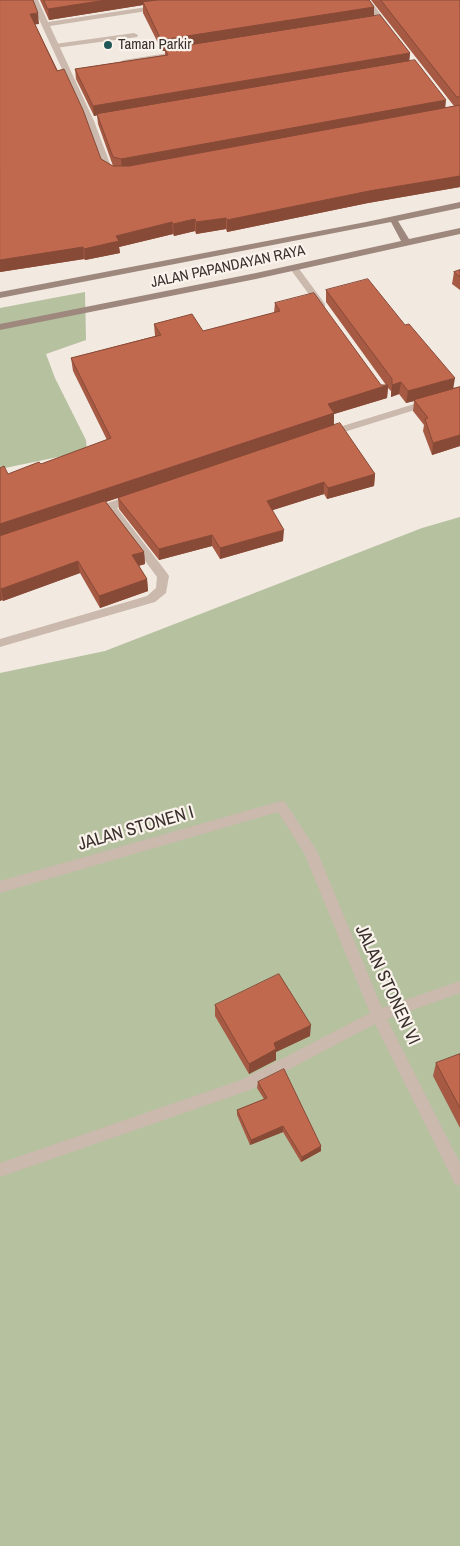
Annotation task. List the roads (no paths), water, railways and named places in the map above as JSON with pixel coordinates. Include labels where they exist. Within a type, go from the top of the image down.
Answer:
[{"type":"main road","name":"JALAN PAPANDAYAN RAYA","points":[[0,295],[460,205]]},
{"type":"main road","points":[[393,219],[407,243]]},
{"type":"main road","name":"JALAN PAPANDAYAN RAYA","points":[[0,327],[294,268],[460,231]]},
{"type":"street","points":[[34,0],[90,121],[108,170],[120,174]]},
{"type":"street","points":[[366,0],[393,36]]},
{"type":"street","points":[[45,25],[167,6]]},
{"type":"street","points":[[371,23],[381,21]]},
{"type":"street","points":[[55,46],[134,35]]},
{"type":"street","points":[[116,63],[194,51]]},
{"type":"street","points":[[66,71],[76,69]]},
{"type":"street","points":[[90,121],[99,119]]},
{"type":"street","points":[[294,268],[328,315]]},
{"type":"street","points":[[315,438],[379,416],[460,393]]},
{"type":"street","points":[[83,516],[141,495]]},
{"type":"street","points":[[0,643],[150,599],[162,590],[163,576],[110,507]]},
{"type":"street","name":"JALAN STONEN I","points":[[0,887],[281,806]]},
{"type":"street","name":"JALAN STONEN VI","points":[[281,806],[310,851],[367,993],[460,1179]]},
{"type":"street","points":[[0,1170],[245,1085],[378,1016],[460,987]]},
{"type":"place","name":"Taman Parkir","points":[[108,45]]}]
